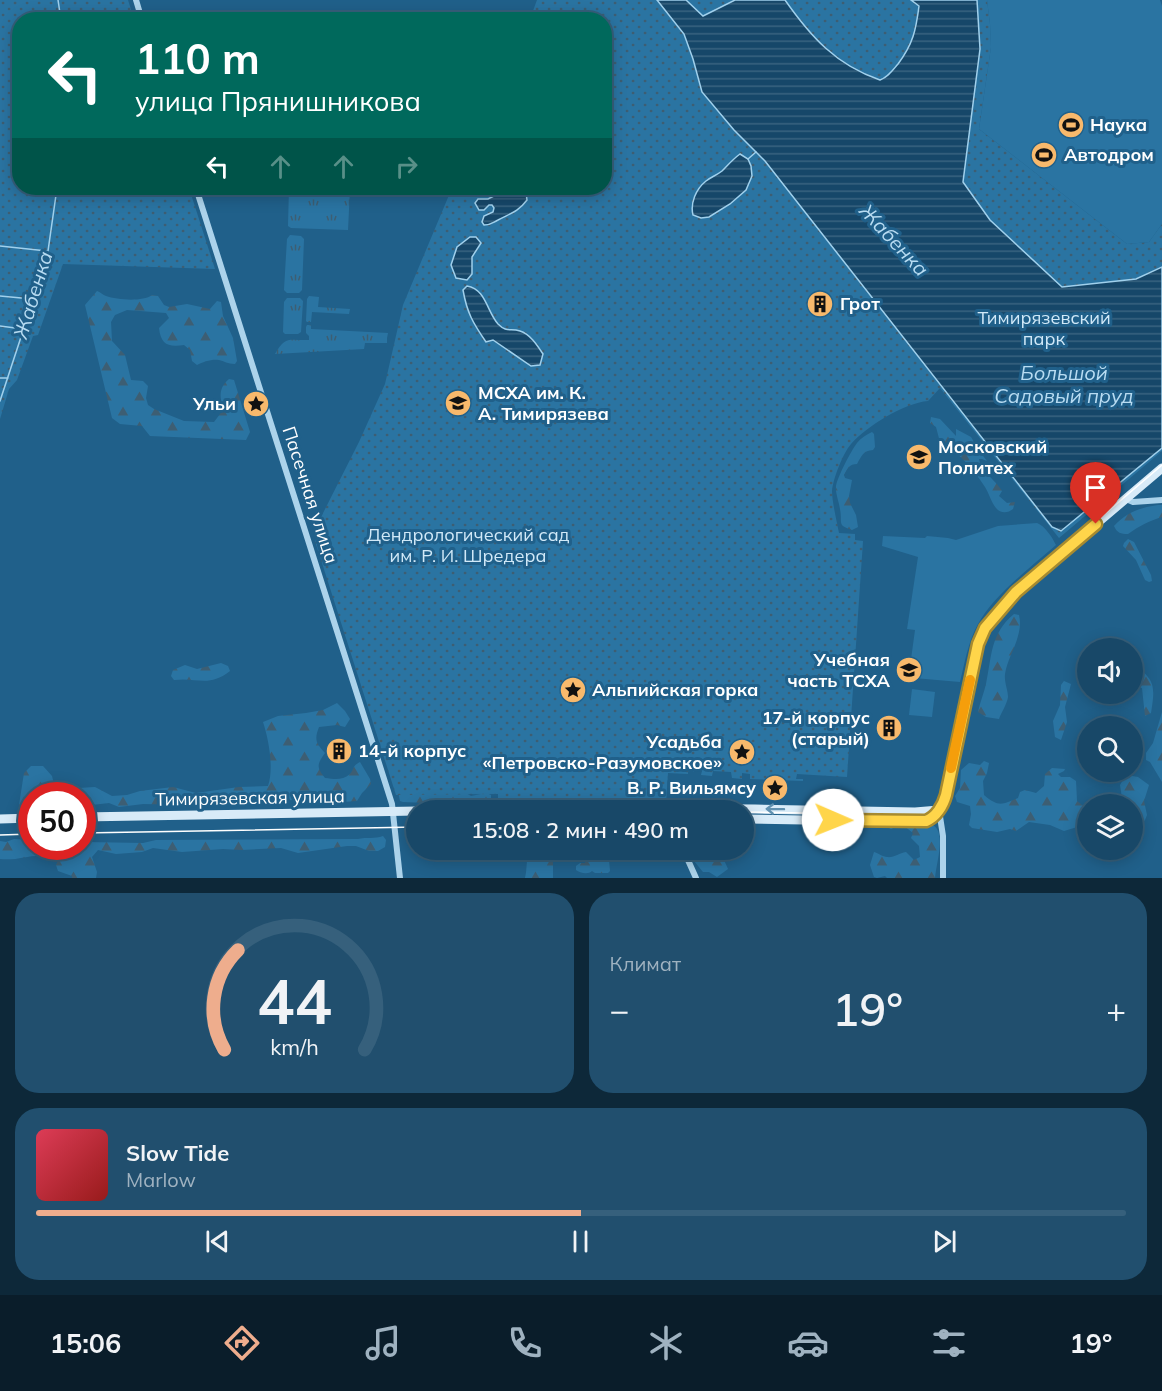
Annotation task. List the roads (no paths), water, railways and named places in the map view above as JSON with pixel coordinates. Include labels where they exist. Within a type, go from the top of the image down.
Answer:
[{"type":"main road","points":[[754,819],[926,821],[931,819],[939,810],[946,795],[983,631],[1016,592],[1162,468]]},
{"type":"main road","points":[[754,810],[915,812],[939,810]]},
{"type":"main road","name":"Тимирязевская улица","points":[[96,817],[406,812]]},
{"type":"main road","points":[[0,819],[18,818]]},
{"type":"street","name":"Пасечная улица","points":[[198,195],[385,782],[393,812],[400,878]]},
{"type":"street","points":[[1126,499],[1133,502],[1162,500]]},
{"type":"street","points":[[939,810],[943,836],[943,878]]},
{"type":"street","points":[[688,860],[696,878]]},
{"type":"water","name":"Большой Садовый пруд","points":[[657,0],[686,0],[703,16],[735,0],[785,0],[815,38],[837,58],[864,74],[880,80],[898,64],[910,43],[919,6],[911,0],[977,0],[980,49],[963,182],[990,220],[1062,287],[1136,279],[1162,267],[1162,448],[1061,531],[1052,527],[765,161],[734,130],[702,92],[684,34]]},
{"type":"water","points":[[740,154],[748,159],[751,166],[752,176],[746,190],[730,204],[709,217],[701,218],[693,215],[693,201],[699,188]]},
{"type":"water","points":[[496,195],[526,195],[527,200],[511,214],[484,225],[482,222],[484,216],[493,212],[494,208],[489,205],[484,210],[479,210],[475,203],[478,199],[488,199]]},
{"type":"water","points":[[470,237],[476,237],[481,243],[472,257],[472,274],[467,280],[456,278],[451,265],[457,247]]},
{"type":"water","points":[[467,286],[482,296],[501,327],[524,332],[533,340],[543,354],[540,365],[531,366],[493,340],[486,342],[469,312],[463,290]]},
{"type":"waterway","name":"Жабенка","points":[[58,0],[60,12]]},
{"type":"waterway","points":[[748,159],[756,152]]},
{"type":"waterway","name":"Жабенка","points":[[0,401],[47,258],[56,195]]},
{"type":"waterway","points":[[0,246],[47,251]]},
{"type":"waterway","points":[[0,296],[32,299]]},
{"type":"waterway","points":[[0,326],[23,329]]},
{"type":"waterway","name":"Жабенка","points":[[0,378],[8,378]]},
{"type":"tram line","points":[[754,812],[915,815],[929,813],[936,809],[944,797],[977,642],[988,621],[1016,590],[1162,465]]},
{"type":"tram line","points":[[96,833],[406,827]]},
{"type":"tram line","points":[[0,835],[18,834]]},
{"type":"place","name":"Наука","points":[[1071,125]]},
{"type":"place","name":"Автодром","points":[[1044,155]]},
{"type":"place","name":"Грот","points":[[820,304]]},
{"type":"place","name":"МСХА им. К. А. Тимирязева","points":[[458,403]]},
{"type":"place","name":"Ульи","points":[[256,404]]},
{"type":"place","name":"Московский Политех","points":[[919,457]]},
{"type":"place","name":"Учебная часть ТСХА","points":[[909,670]]},
{"type":"place","name":"Альпийская горка","points":[[573,690]]},
{"type":"place","name":"17-й корпус (старый)","points":[[889,728]]},
{"type":"place","name":"14-й корпус","points":[[339,751]]},
{"type":"place","name":"Усадьба «Петровско-Разумовское»","points":[[742,752]]},
{"type":"place","name":"В. Р. Вильямсу","points":[[775,788]]},
{"type":"park label","name":"Тимирязевский парк","points":[[1044,328]]},
{"type":"park label","name":"Дендрологический сад им. Р. И. Шредера","points":[[468,545]]}]
